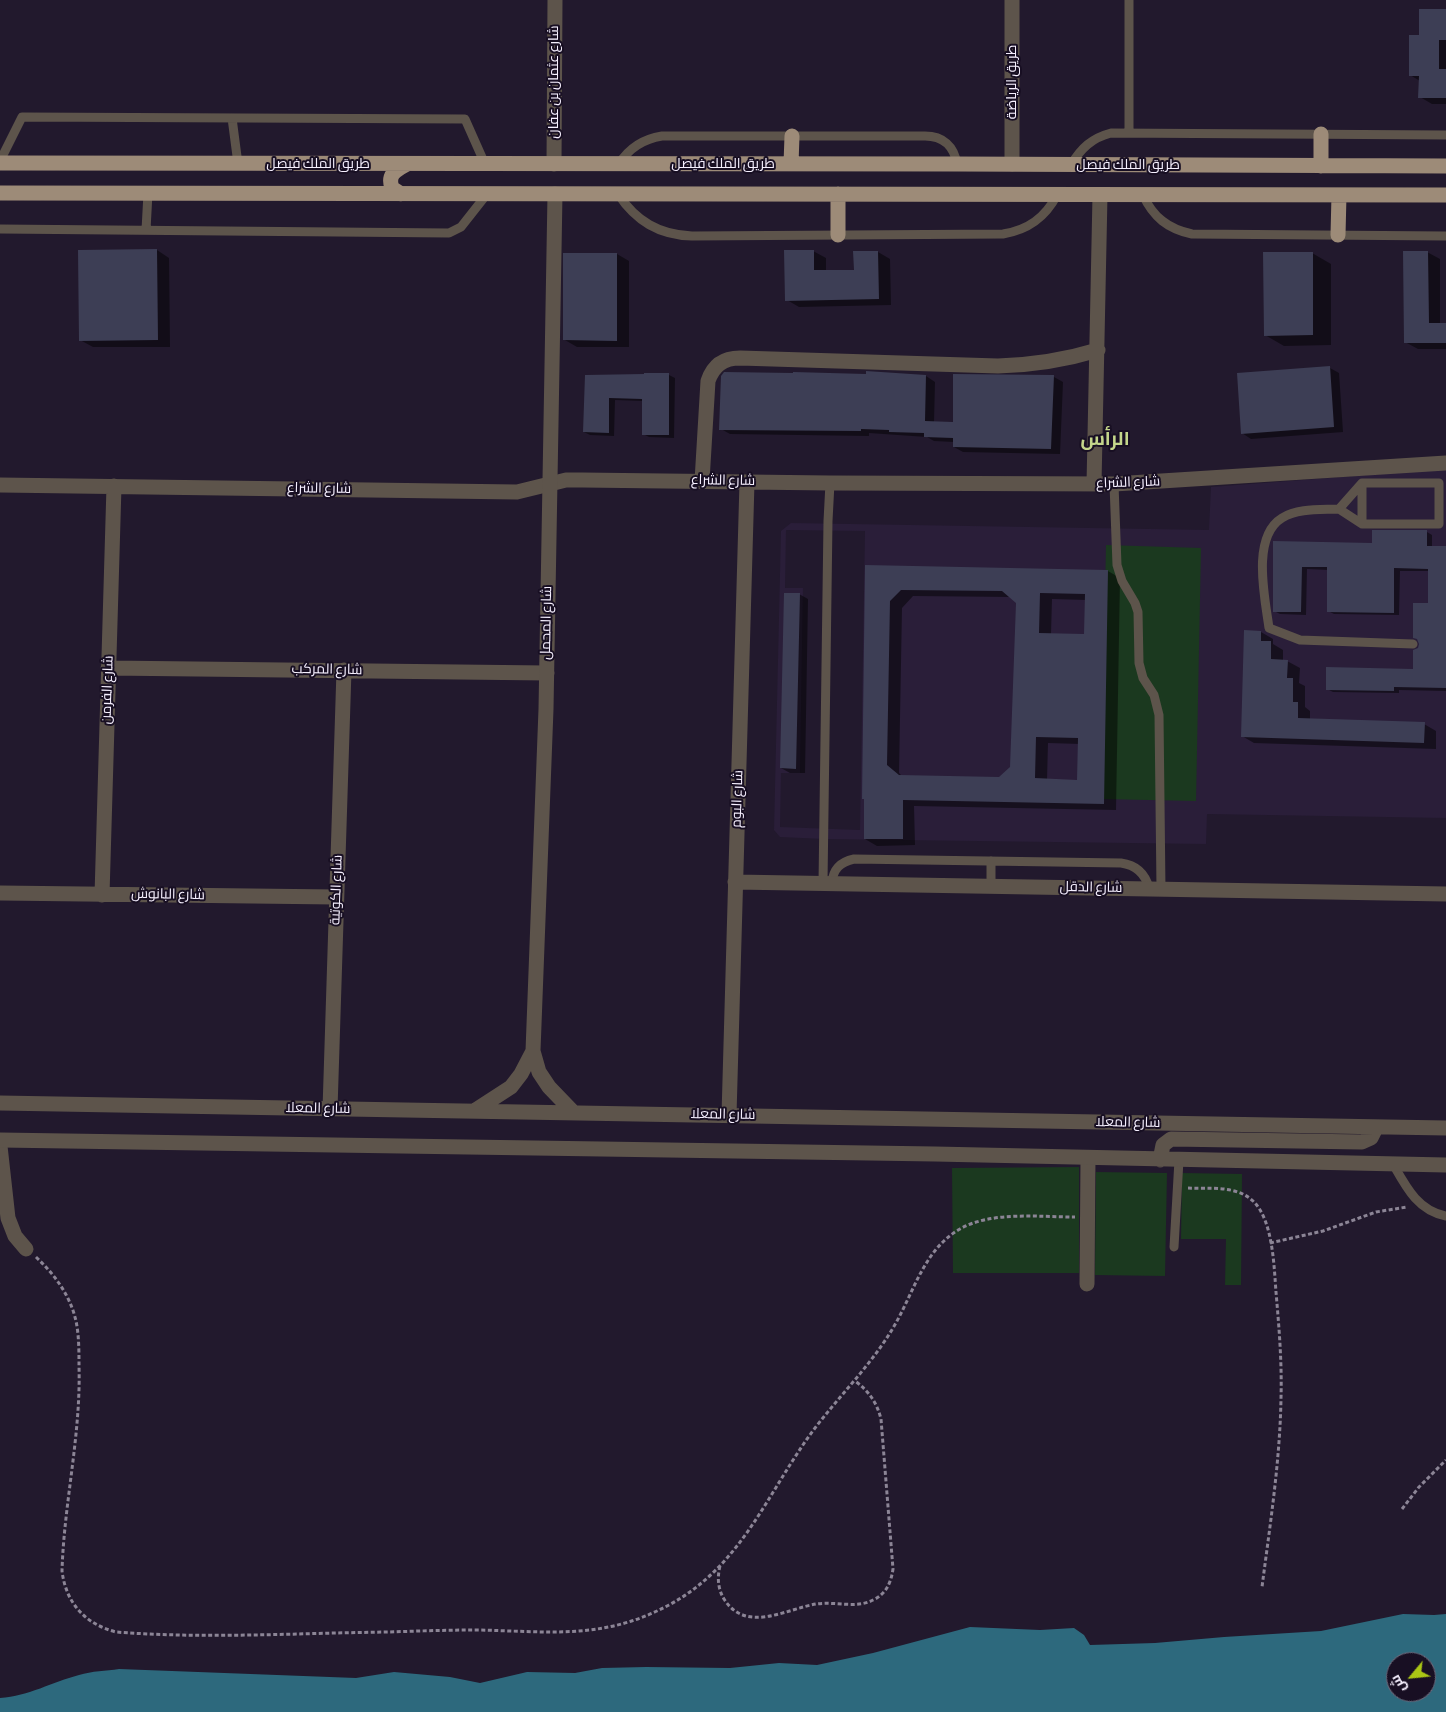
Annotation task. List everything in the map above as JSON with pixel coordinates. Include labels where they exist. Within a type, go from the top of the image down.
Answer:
[{"type":"main road","points":[[1321,134],[1321,166]]},
{"type":"main road","points":[[791,164],[792,136]]},
{"type":"main road","name":"طريق الملك فيصل","points":[[0,162],[1446,166]]},
{"type":"main road","points":[[401,194],[392,188],[390,180],[393,173],[407,164]]},
{"type":"main road","points":[[0,193],[1446,195]]},
{"type":"main road","points":[[838,194],[838,235]]},
{"type":"main road","points":[[1338,235],[1340,195]]},
{"type":"street","name":"شارع عثمان بن عفان","points":[[554,0],[554,164]]},
{"type":"street","name":"طريق الرياضة","points":[[1012,0],[1012,164]]},
{"type":"street","name":"شارع المحمل","points":[[555,194],[546,673],[533,1051],[539,1072],[549,1087],[574,1113]]},
{"type":"street","points":[[1094,484],[1100,195]]},
{"type":"street","points":[[702,481],[708,381],[714,368],[726,360],[740,358],[998,366],[1038,364],[1098,350]]},
{"type":"street","name":"شارع الشراع","points":[[0,484],[517,492],[566,480],[1114,484],[1446,463]]},
{"type":"street","name":"شارع البوم","points":[[729,1115],[747,482]]},
{"type":"street","name":"شارع الفرمن","points":[[102,894],[114,486]]},
{"type":"street","name":"شارع المركب","points":[[108,668],[546,673]]},
{"type":"street","name":"شارع الكوتية","points":[[330,1109],[344,670]]},
{"type":"street","name":"شارع الدقل","points":[[735,882],[1446,894]]},
{"type":"street","name":"شارع البانوش","points":[[0,893],[336,897]]},
{"type":"street","name":"شارع المحمل","points":[[474,1111],[511,1087],[521,1074],[533,1051]]},
{"type":"street","name":"شارع المعلا","points":[[0,1103],[1446,1128]]},
{"type":"street","points":[[1160,1160],[1163,1144],[1171,1139],[1362,1142],[1371,1138],[1376,1128]]},
{"type":"street","points":[[0,1140],[1446,1165]]},
{"type":"street","points":[[0,1146],[3,1190],[8,1218],[7,1236],[26,1249]]},
{"type":"street","points":[[1087,1284],[1088,1158]]},
{"type":"lane","points":[[1129,0],[1129,133]]},
{"type":"lane","points":[[0,162],[22,118],[232,118],[464,119],[485,164]]},
{"type":"lane","points":[[232,118],[238,164]]},
{"type":"lane","points":[[1071,164],[1080,151],[1092,141],[1111,133],[1446,135]]},
{"type":"lane","points":[[619,164],[630,150],[645,140],[653,138],[792,136],[932,136],[950,146],[954,151],[957,164]]},
{"type":"lane","points":[[146,230],[148,194]]},
{"type":"lane","points":[[0,229],[449,233],[461,227],[487,194]]},
{"type":"lane","points":[[618,194],[629,210],[644,222],[654,228],[679,236],[1013,232],[1022,230],[1039,220],[1052,204],[1056,194]]},
{"type":"lane","points":[[1142,195],[1147,205],[1158,218],[1171,227],[1192,234],[1446,236]]},
{"type":"lane","points":[[827,883],[828,522],[830,483]]},
{"type":"lane","points":[[1362,483],[1362,524]]},
{"type":"lane","points":[[1339,509],[1362,483],[1439,483],[1439,524],[1362,524],[1339,509],[1296,513],[1282,518],[1269,529],[1264,544],[1263,583],[1269,628],[1300,640],[1413,644]]},
{"type":"lane","points":[[1114,484],[1119,573],[1138,612],[1139,664],[1143,678],[1154,695],[1160,714],[1155,889]]},
{"type":"lane","points":[[827,883],[836,868],[841,864],[854,860],[991,861],[1127,864],[1140,870],[1155,889]]},
{"type":"lane","points":[[991,861],[991,886]]},
{"type":"lane","points":[[1174,1247],[1179,1160]]},
{"type":"lane","points":[[1393,1164],[1407,1189],[1422,1206],[1432,1212],[1446,1216]]},
{"type":"path","points":[[1177,1188],[1231,1190],[1248,1196],[1260,1209],[1264,1217],[1274,1262],[1280,1333],[1281,1399],[1277,1462],[1262,1587]]},
{"type":"path","points":[[1270,1244],[1323,1231],[1376,1212],[1422,1206]]},
{"type":"path","points":[[26,1249],[48,1268],[58,1280],[72,1308],[76,1322],[80,1394],[62,1571],[63,1582],[73,1604],[88,1620],[116,1632],[178,1635],[475,1630],[563,1633],[588,1632],[624,1624],[651,1614],[688,1593],[720,1566],[757,1520],[814,1430],[855,1381],[893,1329],[930,1256],[948,1237],[968,1225],[992,1218],[1088,1217]]},
{"type":"path","points":[[720,1566],[718,1573],[719,1588],[726,1603],[739,1614],[755,1618],[777,1615],[816,1604],[864,1603],[879,1597],[885,1591],[892,1577],[893,1569],[881,1419],[871,1396],[855,1381]]},
{"type":"path","points":[[1402,1509],[1419,1487],[1446,1460]]},
{"type":"shaded area","points":[[1446,469],[1446,818],[1207,814],[1206,844],[824,839],[780,837],[774,830],[781,531],[791,523],[1209,530],[1211,487]],"holes":[[[786,530],[865,531],[860,830],[780,827],[781,773],[800,773],[803,588],[785,588]]]},
{"type":"green space","points":[[1106,545],[1201,548],[1196,801],[1101,799]]},
{"type":"green space","points":[[1079,1167],[1079,1273],[953,1273],[952,1168]]},
{"type":"green space","points":[[1096,1172],[1167,1173],[1165,1276],[1095,1275]]},
{"type":"green space","points":[[1182,1173],[1242,1174],[1241,1285],[1225,1285],[1226,1239],[1181,1239]]},
{"type":"water","points":[[1403,1614],[1446,1614],[1446,1712],[0,1712],[0,1698],[21,1695],[84,1674],[119,1669],[356,1678],[394,1672],[450,1677],[480,1683],[527,1672],[575,1673],[602,1668],[646,1667],[730,1668],[779,1663],[817,1665],[873,1653],[970,1627],[1040,1630],[1074,1628],[1084,1635],[1090,1645],[1155,1643],[1321,1631]]},
{"type":"building","points":[[1419,9],[1446,9],[1446,40],[1439,40],[1439,69],[1446,69],[1446,98],[1418,98],[1419,76],[1409,76],[1409,35],[1419,35]]},
{"type":"building","points":[[157,249],[158,340],[79,341],[78,250]]},
{"type":"building","points":[[784,250],[814,250],[814,270],[854,270],[853,251],[878,251],[879,299],[785,301]]},
{"type":"building","points":[[1403,251],[1428,251],[1429,323],[1446,323],[1446,343],[1404,343]]},
{"type":"building","points":[[1263,252],[1313,252],[1313,335],[1264,336]]},
{"type":"building","points":[[563,253],[617,253],[617,341],[563,340]]},
{"type":"building","points":[[1330,366],[1334,427],[1241,434],[1237,373]]},
{"type":"building","points":[[866,371],[926,375],[925,421],[953,422],[953,374],[1054,375],[1051,449],[953,447],[953,438],[924,437],[924,433],[889,432],[889,430],[719,430],[721,376],[724,372],[866,374]]},
{"type":"building","points":[[669,373],[669,435],[642,435],[642,399],[609,398],[609,433],[583,432],[585,375]]},
{"type":"building","points":[[1372,530],[1427,530],[1427,546],[1446,546],[1446,688],[1394,687],[1394,691],[1326,690],[1326,667],[1413,669],[1413,650],[1418,648],[1419,644],[1417,639],[1413,638],[1413,603],[1428,603],[1428,569],[1394,568],[1394,613],[1327,612],[1327,567],[1302,567],[1301,612],[1273,612],[1273,541],[1372,543]]},
{"type":"building","points":[[865,565],[1108,570],[1104,804],[903,800],[903,839],[864,839],[864,799],[862,799]],"holes":[[[901,590],[1002,591],[1016,603],[1010,767],[999,777],[899,775],[887,765],[890,601]],[[1040,593],[1085,594],[1084,634],[1039,633]],[[1036,737],[1078,738],[1077,780],[1035,778]]]},
{"type":"building","points":[[784,593],[800,593],[796,769],[780,768]]},
{"type":"building","points":[[1244,630],[1261,631],[1261,641],[1271,641],[1271,659],[1288,660],[1287,678],[1293,678],[1293,702],[1298,702],[1298,718],[1425,722],[1424,743],[1241,737]]},
{"type":"district","name":"الرأس","points":[[1105,440]]}]
